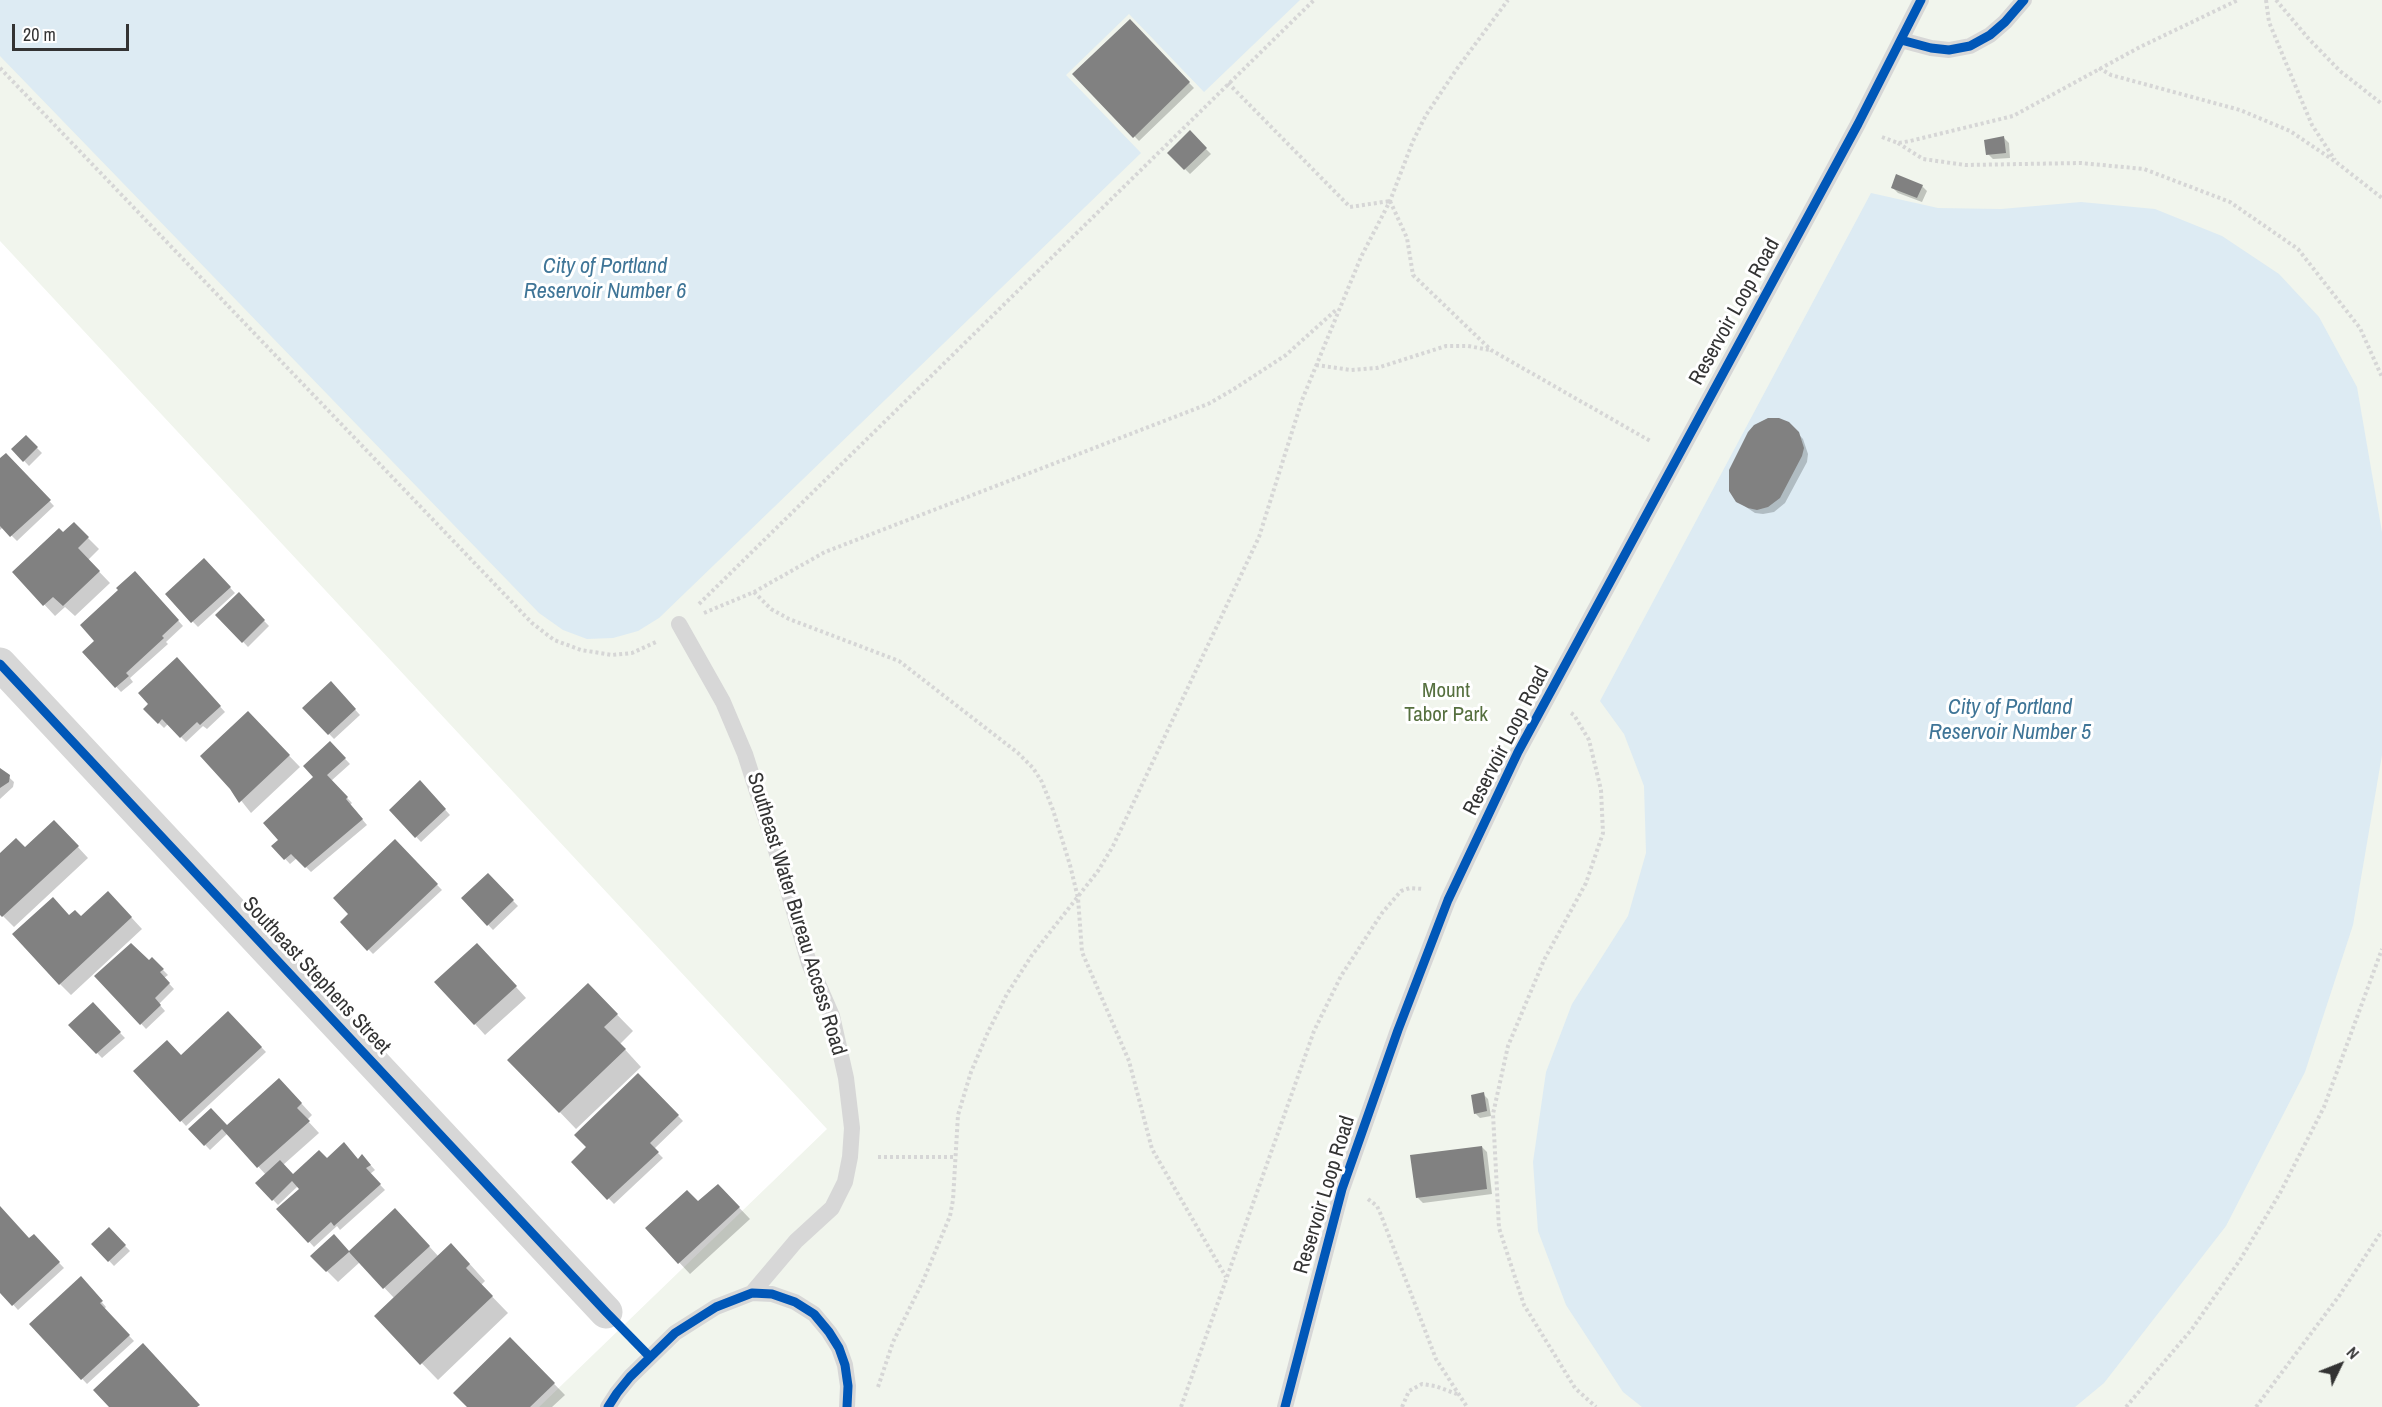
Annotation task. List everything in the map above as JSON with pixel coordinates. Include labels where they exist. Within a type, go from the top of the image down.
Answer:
[{"type":"street","name":"Southeast Stephens Street","points":[[0,664],[606,1312]]},
{"type":"lane","name":"Reservoir Loop Road","points":[[1285,1407],[1342,1189],[1398,1030],[1448,900],[1518,752],[1676,456],[1856,128],[1921,0]]},
{"type":"lane","points":[[1901,40],[1940,49],[1970,46],[1990,35],[2024,0]]},
{"type":"lane","name":"Southeast Water Bureau Access Road","points":[[679,624],[723,702],[745,754],[809,963],[832,1016],[846,1078],[852,1128],[845,1182],[832,1208],[796,1241],[752,1293]]},
{"type":"lane","name":"Southeast Water Bureau Access Road","points":[[608,1407],[616,1393],[630,1377],[675,1334],[716,1307],[752,1293],[772,1294],[795,1302],[814,1314],[839,1348],[845,1365],[848,1386],[847,1407]]},
{"type":"path","points":[[0,68],[532,623],[554,639],[572,646],[612,654],[632,653],[656,643],[679,624],[1314,0]]},
{"type":"path","points":[[877,1389],[893,1342],[944,1234],[953,1200],[958,1115],[971,1072],[988,1032],[1007,994],[1032,955],[1098,872],[1113,846],[1259,537],[1296,416],[1340,306],[1361,257],[1390,201],[1413,141],[1426,115],[1456,70],[1508,0]]},
{"type":"path","points":[[1898,143],[2013,116],[2099,68],[2238,0]]},
{"type":"path","points":[[2266,0],[2269,22],[2298,93],[2312,125],[2336,162]]},
{"type":"path","points":[[2276,0],[2340,71],[2382,104]]},
{"type":"path","points":[[2099,68],[2111,75],[2240,110],[2290,131],[2336,162],[2382,198]]},
{"type":"path","points":[[1228,83],[1350,207],[1390,201]]},
{"type":"path","points":[[1856,128],[1898,143],[1923,159],[1965,165],[2081,163],[2144,169],[2230,202],[2298,249],[2360,328],[2382,377]]},
{"type":"path","points":[[1390,201],[1407,238],[1413,275],[1491,350],[1676,456]]},
{"type":"path","points":[[679,624],[754,592],[825,552],[1208,404],[1286,355],[1340,306]]},
{"type":"path","points":[[1316,365],[1351,370],[1377,368],[1446,346],[1468,346],[1491,350]]},
{"type":"path","points":[[754,592],[771,609],[789,619],[899,661],[1018,753],[1038,775],[1053,810],[1078,898],[1082,952],[1129,1061],[1152,1149],[1226,1277]]},
{"type":"path","points":[[1547,701],[1574,715],[1589,740],[1601,790],[1604,833],[1586,883],[1544,960],[1508,1046],[1492,1114],[1499,1228],[1524,1305],[1575,1388],[1596,1407]]},
{"type":"path","points":[[1181,1407],[1314,1031],[1341,976],[1382,913],[1401,891],[1422,888],[1448,900]]},
{"type":"path","points":[[2126,1407],[2192,1329],[2240,1260],[2280,1193],[2324,1107],[2382,949]]},
{"type":"path","points":[[850,1157],[955,1157]]},
{"type":"path","points":[[1342,1189],[1372,1201],[1377,1206],[1436,1359],[1467,1407]]},
{"type":"path","points":[[2256,1407],[2332,1305],[2382,1231]]},
{"type":"path","points":[[1402,1407],[1409,1391],[1422,1384],[1458,1394]]},
{"type":"green space","name":"Mount Tabor Park","points":[[0,0],[2382,0],[2382,1407],[539,1407],[827,1129],[0,241]]},
{"type":"water","name":"City of Portland Reservoir Number 6","points":[[0,0],[1300,0],[1204,92],[1129,14],[1066,75],[1141,153],[659,618],[638,631],[613,638],[587,639],[563,630],[539,613],[0,56]]},
{"type":"water","name":"City of Portland Reservoir Number 5","points":[[1871,193],[1938,208],[2001,209],[2081,202],[2155,209],[2222,236],[2279,274],[2319,317],[2357,387],[2382,532],[2382,755],[2353,925],[2305,1072],[2226,1226],[2104,1383],[2075,1407],[1642,1407],[1623,1392],[1566,1305],[1538,1231],[1533,1162],[1546,1072],[1572,1004],[1628,916],[1646,853],[1644,786],[1624,734],[1600,701]]},
{"type":"building","points":[[1130,19],[1190,82],[1133,138],[1072,74]]},
{"type":"building","points":[[1190,130],[1207,148],[1184,170],[1167,153]]},
{"type":"building","points":[[2004,136],[2006,153],[1986,155],[1984,140]]},
{"type":"building","points":[[1896,174],[1923,185],[1917,198],[1891,188]]},
{"type":"building","points":[[1768,418],[1779,418],[1789,422],[1799,432],[1804,448],[1780,498],[1768,507],[1757,510],[1736,502],[1729,491],[1729,470],[1748,432],[1754,425]]},
{"type":"building","points":[[26,435],[38,447],[23,462],[11,449]]},
{"type":"building","points":[[6,453],[51,500],[10,537],[0,526],[0,458]]},
{"type":"building","points":[[74,522],[89,537],[78,548],[100,571],[63,606],[53,597],[43,606],[12,572],[59,528],[63,532]]},
{"type":"building","points":[[204,558],[231,587],[191,623],[165,594]]},
{"type":"building","points":[[135,571],[179,620],[162,636],[164,638],[126,673],[129,676],[115,688],[82,652],[94,641],[80,625]]},
{"type":"building","points":[[239,592],[265,620],[242,643],[215,615]]},
{"type":"building","points":[[177,657],[221,706],[200,725],[197,722],[180,738],[162,719],[158,724],[143,709],[148,704],[138,693]]},
{"type":"building","points":[[331,681],[356,709],[328,735],[302,708]]},
{"type":"building","points":[[248,711],[290,755],[239,803],[230,789],[200,756]]},
{"type":"building","points":[[330,741],[346,758],[327,775],[348,797],[346,799],[363,819],[305,868],[291,854],[284,860],[271,846],[278,840],[263,823],[313,777],[303,766]]},
{"type":"building","points":[[0,768],[10,775],[9,782],[0,788]]},
{"type":"building","points":[[420,780],[446,809],[415,838],[389,810]]},
{"type":"building","points":[[54,820],[79,846],[2,917],[0,915],[0,853],[16,838],[25,847]]},
{"type":"building","points":[[395,839],[438,884],[367,951],[340,922],[348,914],[333,898]]},
{"type":"building","points":[[488,873],[514,900],[487,926],[461,898]]},
{"type":"building","points":[[108,891],[132,917],[59,985],[12,934],[53,897],[69,915],[75,910],[81,916]]},
{"type":"building","points":[[131,943],[149,960],[152,957],[164,969],[160,972],[170,983],[155,998],[161,1005],[140,1025],[94,976]]},
{"type":"building","points":[[477,943],[517,986],[474,1025],[434,982]]},
{"type":"building","points":[[588,983],[618,1014],[604,1027],[626,1049],[559,1113],[507,1060]]},
{"type":"building","points":[[93,1002],[121,1032],[96,1054],[68,1025]]},
{"type":"building","points":[[228,1011],[262,1047],[180,1122],[133,1071],[167,1040],[181,1055]]},
{"type":"building","points":[[638,1073],[679,1115],[650,1143],[659,1152],[607,1200],[571,1162],[586,1147],[574,1135]]},
{"type":"building","points":[[279,1078],[302,1103],[297,1108],[310,1121],[257,1168],[222,1129],[204,1146],[188,1129],[211,1108],[227,1125]]},
{"type":"building","points":[[1484,1092],[1487,1111],[1474,1114],[1471,1095]]},
{"type":"building","points":[[344,1142],[358,1159],[362,1154],[371,1165],[366,1168],[381,1184],[334,1226],[331,1222],[308,1243],[276,1209],[299,1189],[292,1181],[272,1201],[255,1183],[280,1160],[293,1174],[319,1150],[327,1158]]},
{"type":"building","points":[[1482,1146],[1487,1189],[1416,1198],[1410,1155]]},
{"type":"building","points":[[718,1184],[740,1207],[678,1264],[645,1228],[687,1190],[698,1201]]},
{"type":"building","points":[[0,1206],[29,1238],[34,1234],[60,1262],[12,1306],[0,1293]]},
{"type":"building","points":[[395,1208],[430,1246],[383,1289],[349,1252],[326,1272],[310,1256],[334,1234],[349,1251]]},
{"type":"building","points":[[109,1227],[126,1245],[108,1262],[91,1244]]},
{"type":"building","points":[[451,1243],[470,1264],[466,1268],[493,1296],[420,1365],[374,1316]]},
{"type":"building","points":[[81,1276],[103,1301],[100,1303],[130,1335],[81,1380],[29,1324]]},
{"type":"building","points":[[510,1337],[555,1383],[530,1407],[467,1407],[453,1393]]},
{"type":"building","points":[[143,1343],[200,1405],[197,1407],[109,1407],[93,1390]]},
{"type":"cycle path","points":[[1285,1407],[1342,1189],[1398,1030],[1448,900],[1518,752],[1858,124],[1921,0]]},
{"type":"cycle path","points":[[1901,40],[1949,50],[1970,46],[1990,35],[2024,0]]},
{"type":"cycle path","points":[[0,664],[649,1356]]},
{"type":"cycle path","points":[[608,1407],[630,1377],[675,1333],[716,1307],[752,1293],[772,1294],[795,1302],[814,1314],[839,1348],[845,1365],[848,1386],[847,1407]]}]
